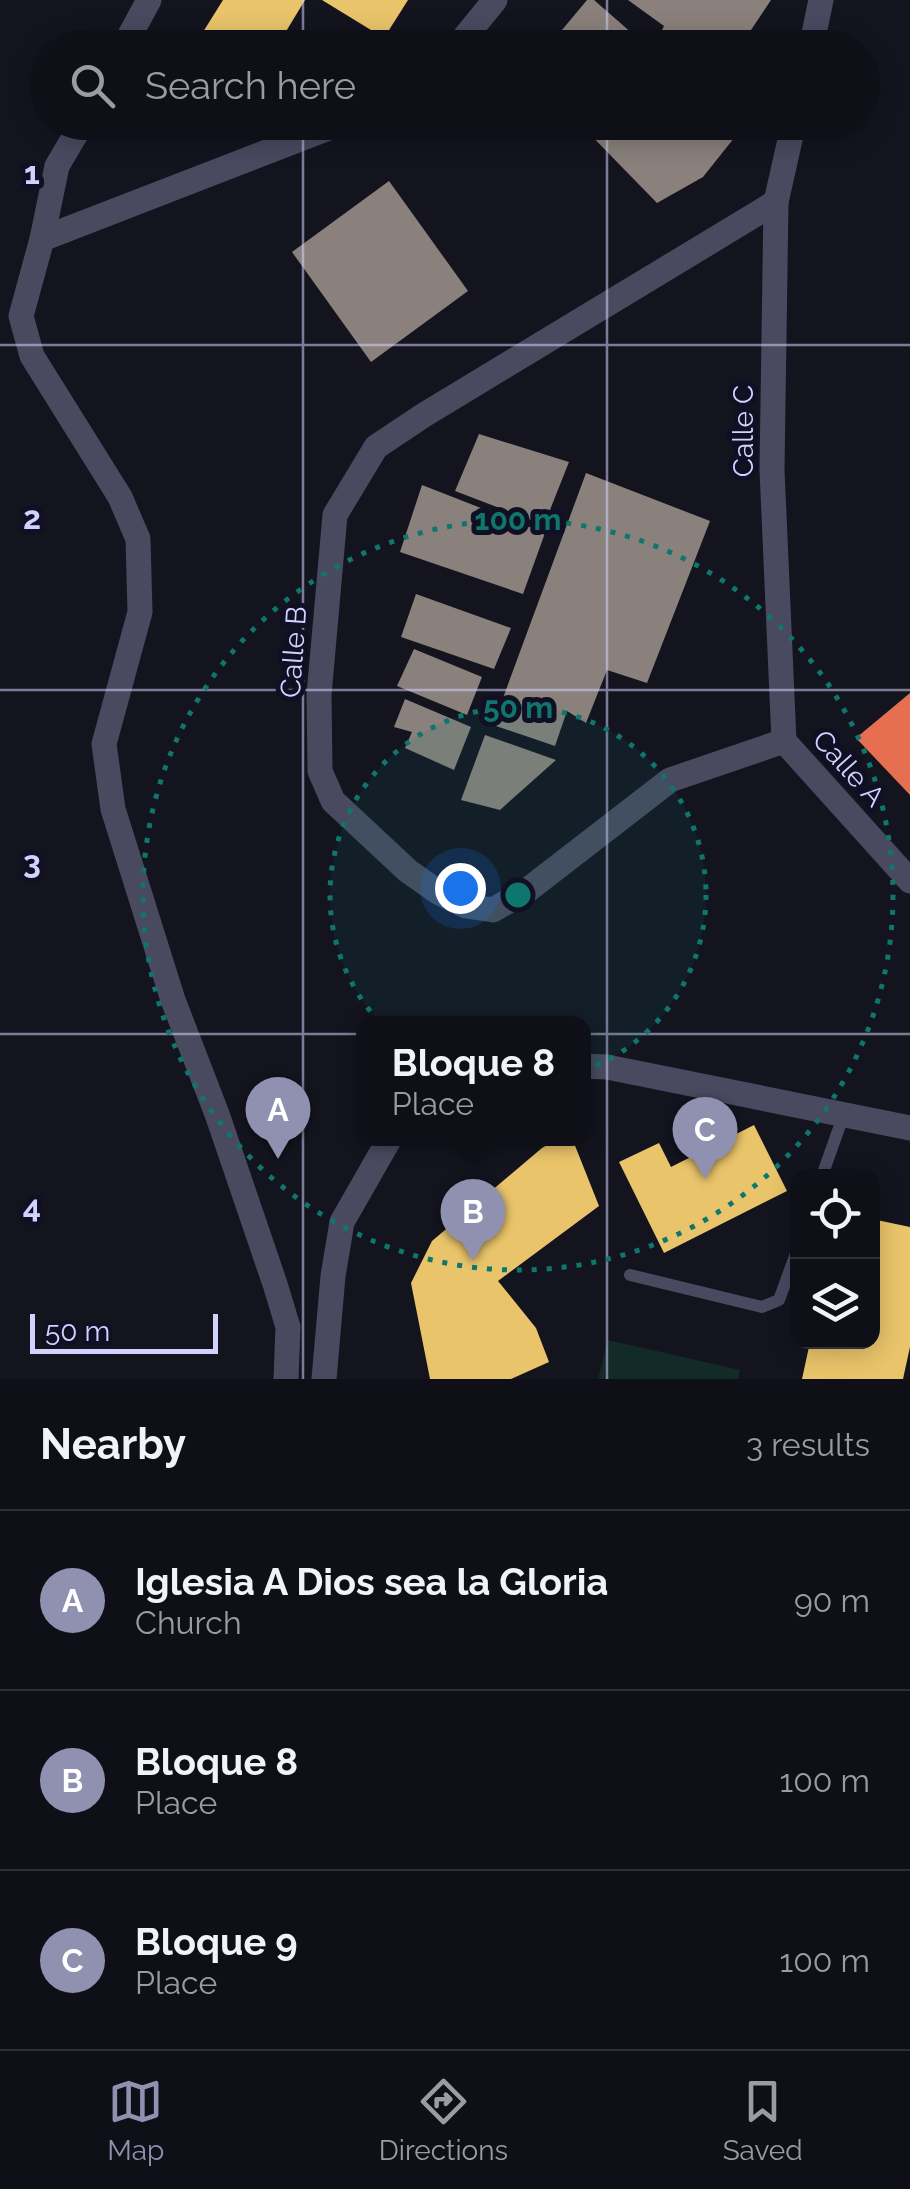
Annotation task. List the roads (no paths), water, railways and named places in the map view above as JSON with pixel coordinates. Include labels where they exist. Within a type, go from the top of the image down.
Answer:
[{"type":"street","points":[[133,30],[149,0]]},
{"type":"street","points":[[471,30],[495,0]]},
{"type":"street","points":[[815,30],[822,0]]},
{"type":"street","points":[[72,140],[57,166],[21,316],[32,356],[120,496],[138,539],[140,612],[104,744],[113,809],[173,1000],[275,1284],[288,1327],[286,1379]]},
{"type":"street","points":[[42,239],[298,140]]},
{"type":"street","name":"Calle C","points":[[784,742],[772,470],[776,202],[790,140]]},
{"type":"street","name":"Calle B","points":[[776,202],[376,447],[335,515],[318,695],[320,772],[332,801],[408,872],[466,906],[493,910],[528,889],[670,780],[784,742]]},
{"type":"street","name":"Calle A","points":[[784,742],[910,880]]},
{"type":"street","points":[[591,1066],[910,1128]]},
{"type":"street","points":[[324,1379],[342,1222],[385,1146]]},
{"type":"lane","points":[[824,1169],[844,1114]]},
{"type":"lane","points":[[630,1275],[762,1307],[779,1300],[794,1259]]},
{"type":"place","name":"Iglesia A Dios sea la Gloria","points":[[278,1159]]},
{"type":"place","name":"Bloque 9","points":[[705,1179]]},
{"type":"place","name":"Bloque 8","points":[[473,1261]]}]
